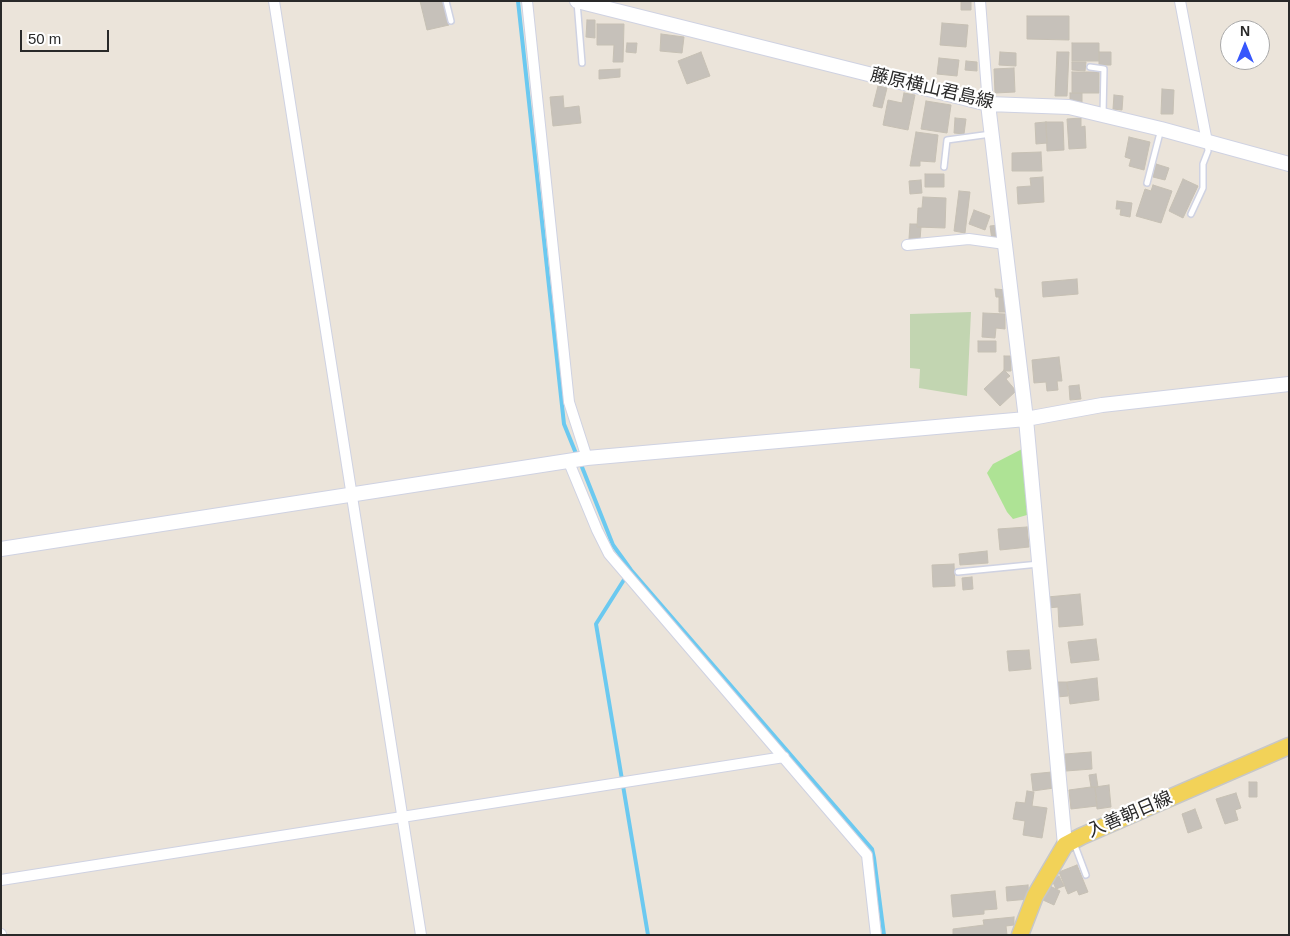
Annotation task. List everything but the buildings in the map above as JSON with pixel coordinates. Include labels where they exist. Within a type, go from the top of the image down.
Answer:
[{"type":"main road","name":"入善朝日線","points":[[1069,843],[1289,746]]},
{"type":"main road","points":[[1020,935],[1035,896],[1069,843]]},
{"type":"street","points":[[274,1],[421,935]]},
{"type":"street","points":[[527,1],[569,402],[587,458]]},
{"type":"street","name":"藤原横山君島線","points":[[577,1],[988,104],[1069,107],[1161,129],[1289,164]]},
{"type":"street","points":[[980,1],[991,134],[1026,419],[1039,564],[1069,843]]},
{"type":"street","points":[[1180,1],[1207,142]]},
{"type":"street","points":[[907,245],[969,239],[1005,244]]},
{"type":"street","points":[[1,549],[568,460],[1026,419],[1102,405],[1289,384]]},
{"type":"street","points":[[568,460],[596,530],[609,554],[867,855],[876,935]]},
{"type":"street","points":[[1,880],[784,757]]},
{"type":"lane","points":[[446,1],[451,21]]},
{"type":"lane","points":[[577,1],[582,63]]},
{"type":"lane","points":[[1090,67],[1104,69],[1103,114]]},
{"type":"lane","points":[[1147,183],[1161,129]]},
{"type":"lane","points":[[944,167],[947,140],[991,134]]},
{"type":"lane","points":[[1191,214],[1203,188],[1203,164],[1208,151],[1207,142]]},
{"type":"lane","points":[[958,572],[1039,564]]},
{"type":"lane","points":[[1069,843],[1086,874]]},
{"type":"green space","points":[[971,312],[967,396],[919,388],[920,369],[910,368],[910,314]]},
{"type":"green space","points":[[1024,448],[1027,515],[1013,519],[1007,512],[987,473],[993,464]]},
{"type":"waterway","points":[[518,1],[564,424],[577,456]]},
{"type":"waterway","points":[[580,462],[613,545],[631,570],[872,849],[884,935]]},
{"type":"waterway","points":[[627,575],[596,624],[648,935]]}]
